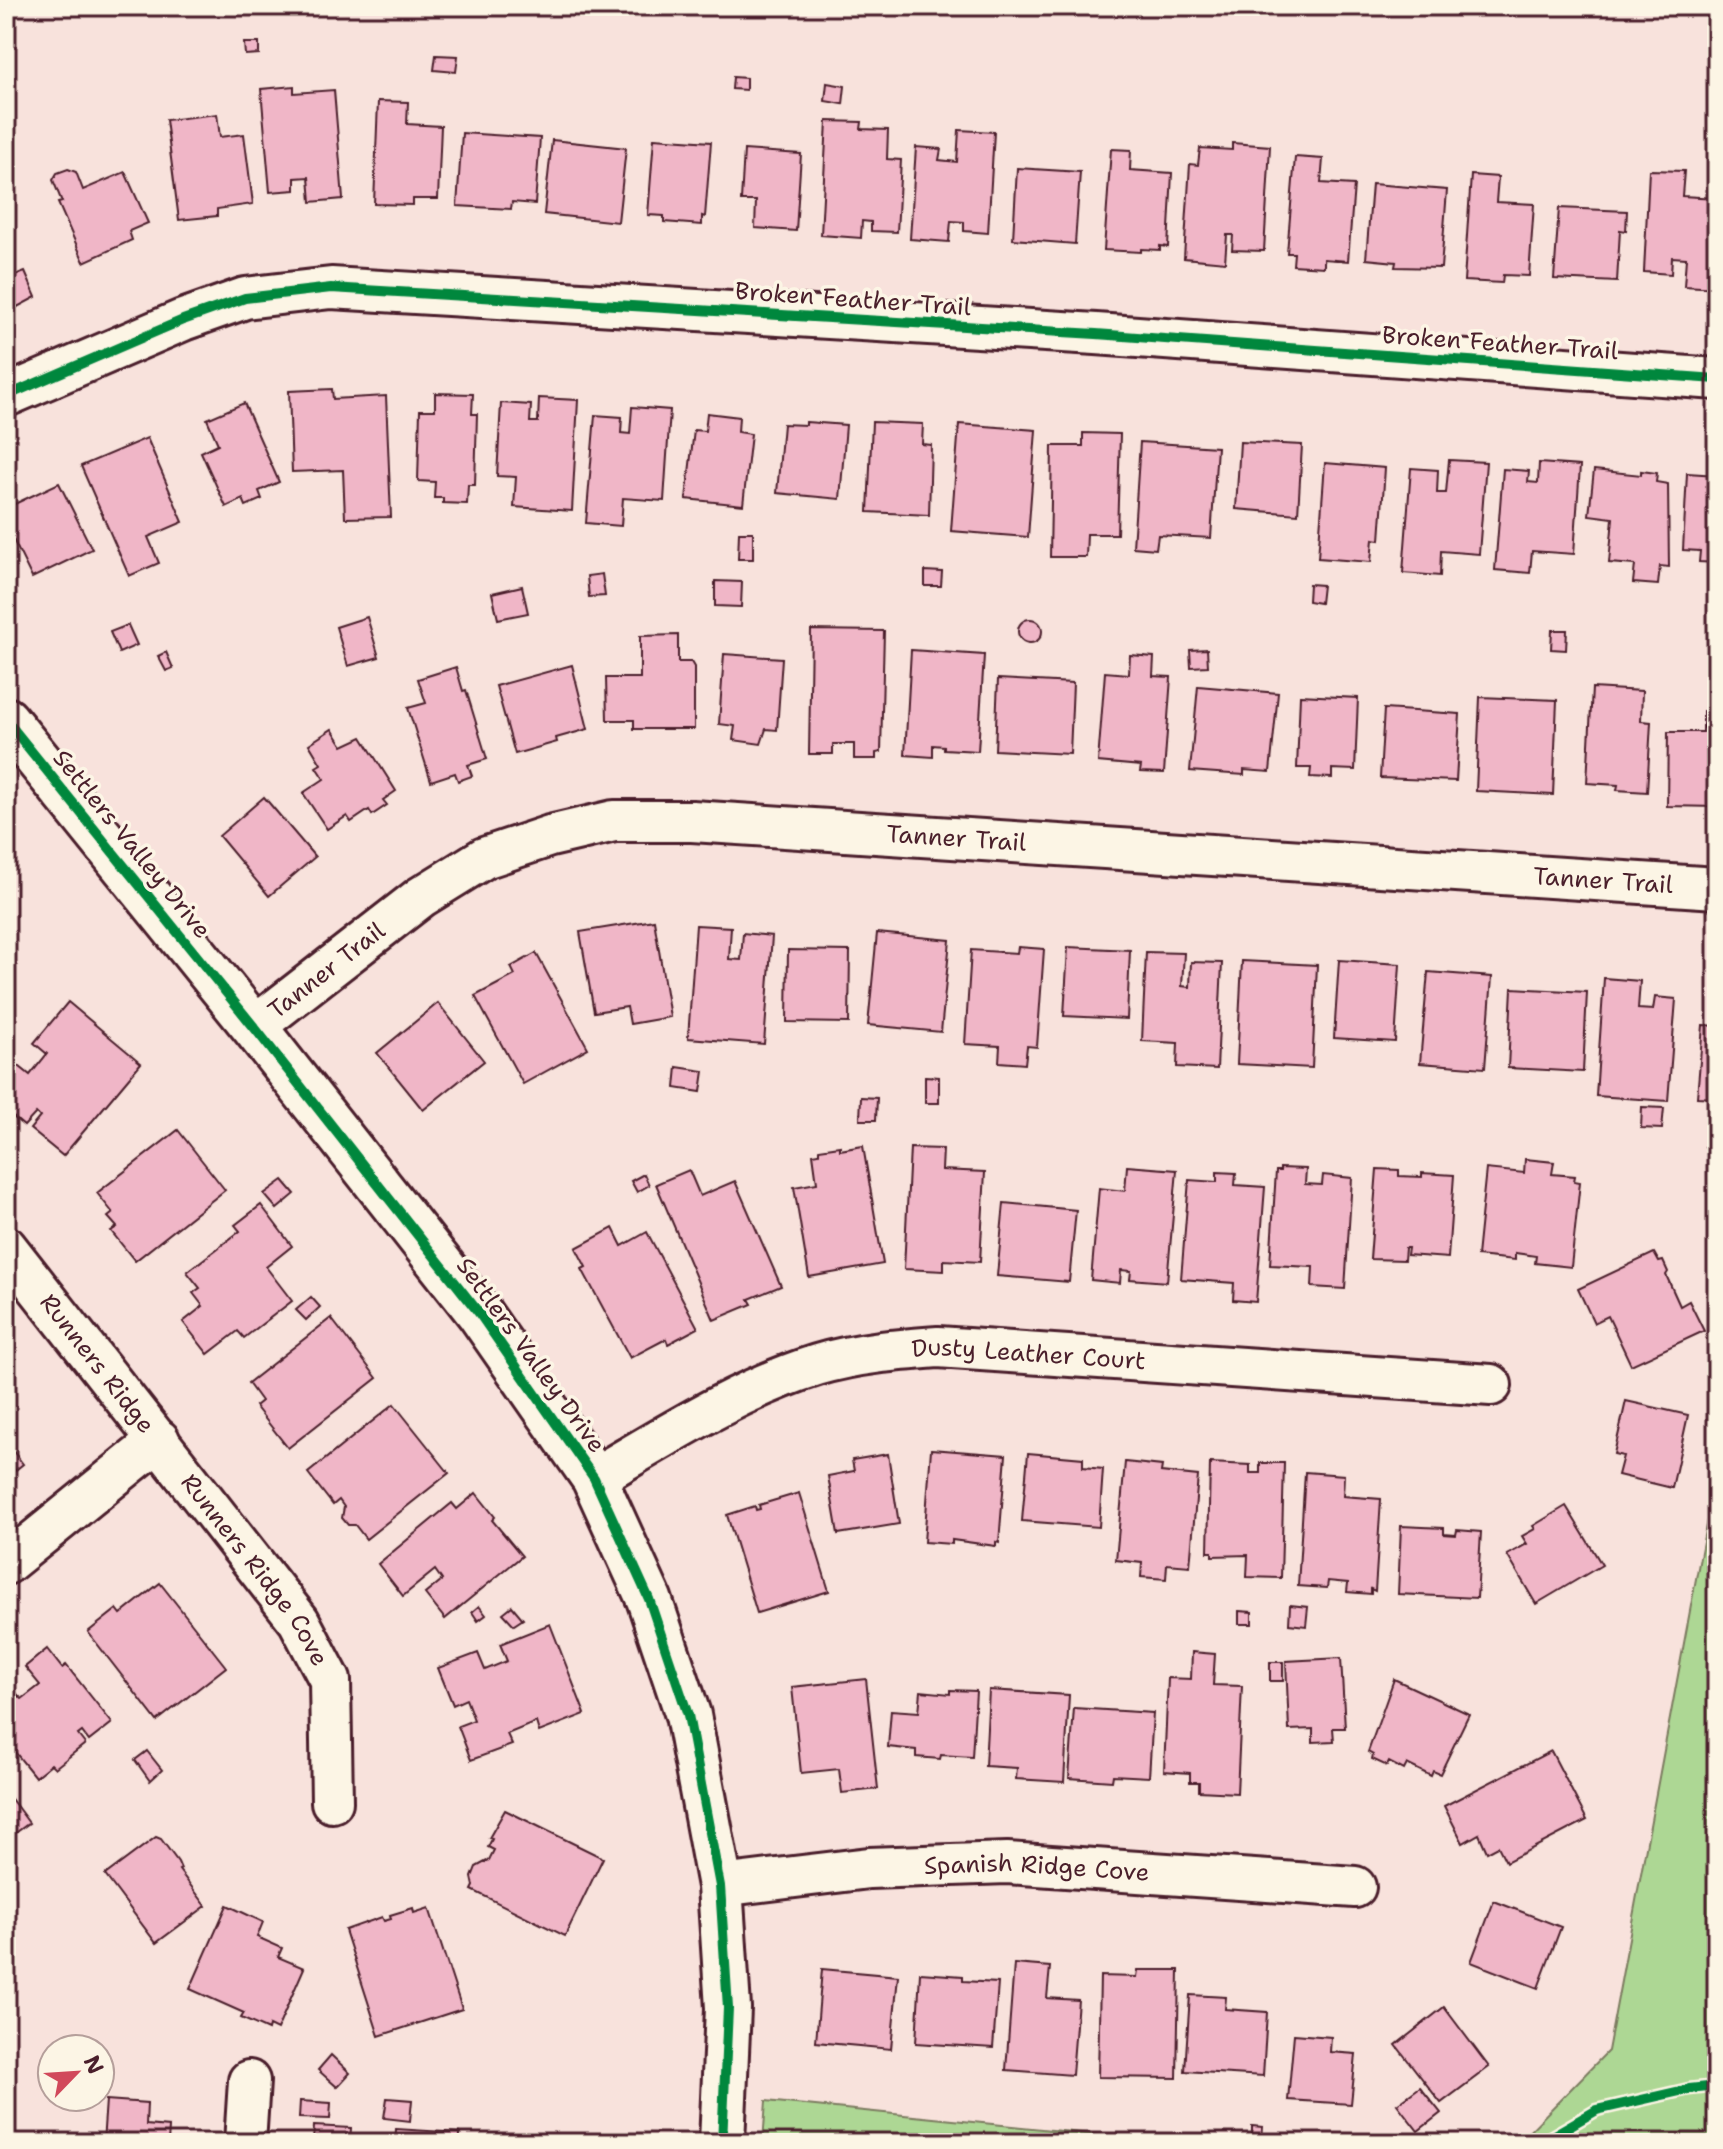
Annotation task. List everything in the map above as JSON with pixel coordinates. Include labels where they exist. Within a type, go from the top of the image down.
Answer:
[{"type":"street","name":"Broken Feather Trail","points":[[6,396],[183,320],[245,298],[331,288],[1096,334],[1717,379]]},
{"type":"street","name":"Settlers Valley Drive","points":[[6,720],[254,1027],[479,1313],[594,1478],[649,1599],[688,1715],[720,1886],[728,2008],[722,2143]]},
{"type":"street","name":"Tanner Trail","points":[[254,1027],[421,897],[484,858],[550,836],[614,821],[692,821],[1717,888]]},
{"type":"street","name":"Runners Ridge","points":[[6,1247],[159,1440]]},
{"type":"street","name":"Dusty Leather Court","points":[[594,1478],[710,1411],[767,1383],[820,1364],[879,1351],[938,1347],[1491,1385]]},
{"type":"street","points":[[6,1564],[159,1440]]},
{"type":"street","name":"Runners Ridge Cove","points":[[159,1440],[299,1621],[330,1680],[332,1802]]},
{"type":"street","name":"Spanish Ridge Cove","points":[[720,1886],[869,1868],[1007,1863],[1355,1887]]},
{"type":"street","points":[[245,2143],[249,2081]]},
{"type":"shaded area","points":[[74,6],[312,6],[293,16]]},
{"type":"green space","points":[[1717,1466],[1717,2143],[1518,2143],[1608,2051]]},
{"type":"green space","points":[[766,2101],[1181,2143],[763,2143]]},
{"type":"building","points":[[244,43],[259,43],[259,54],[245,55]]},
{"type":"building","points":[[436,55],[458,56],[456,72],[434,70]]},
{"type":"building","points":[[733,77],[746,78],[746,90],[732,89]]},
{"type":"building","points":[[827,83],[845,86],[843,104],[825,101]]},
{"type":"building","points":[[294,86],[294,93],[334,90],[343,199],[311,202],[309,177],[295,178],[295,190],[270,192],[261,89]]},
{"type":"building","points":[[378,101],[408,102],[407,124],[441,126],[438,199],[413,199],[413,205],[374,204]]},
{"type":"building","points":[[217,114],[220,137],[244,134],[253,204],[217,209],[217,216],[179,220],[166,120]]},
{"type":"building","points":[[827,121],[862,122],[861,129],[888,130],[887,159],[901,160],[897,232],[871,231],[871,222],[862,221],[861,238],[821,235]]},
{"type":"building","points":[[959,130],[994,132],[988,233],[964,231],[964,222],[951,221],[949,242],[910,239],[916,147],[941,149],[939,160],[957,162]]},
{"type":"building","points":[[462,133],[540,138],[535,204],[512,202],[511,209],[457,206]]},
{"type":"building","points":[[654,138],[711,142],[702,225],[664,222],[664,216],[648,215]]},
{"type":"building","points":[[552,140],[626,148],[618,222],[544,214]]},
{"type":"building","points":[[1232,143],[1270,146],[1264,251],[1232,250],[1233,235],[1227,235],[1225,262],[1184,258],[1190,164],[1198,165],[1200,148],[1232,150]]},
{"type":"building","points":[[1111,149],[1131,150],[1130,170],[1172,173],[1168,247],[1160,246],[1160,250],[1141,249],[1141,252],[1104,250]]},
{"type":"building","points":[[744,150],[801,154],[796,231],[755,228],[756,201],[741,201]]},
{"type":"building","points":[[1295,157],[1323,159],[1321,183],[1354,185],[1348,261],[1324,259],[1324,267],[1293,265],[1294,253],[1287,253]]},
{"type":"building","points":[[1017,168],[1080,172],[1075,244],[1013,239]]},
{"type":"building","points":[[68,169],[76,172],[83,190],[125,172],[148,223],[129,231],[132,240],[84,262],[58,203],[62,202],[53,180],[57,173]]},
{"type":"building","points":[[1649,170],[1684,171],[1682,196],[1717,198],[1717,288],[1684,286],[1686,258],[1672,257],[1671,274],[1644,272]]},
{"type":"building","points":[[1471,175],[1498,177],[1496,202],[1534,204],[1529,276],[1503,275],[1502,283],[1464,281]]},
{"type":"building","points":[[1372,184],[1447,190],[1441,268],[1395,267],[1396,262],[1366,259]]},
{"type":"building","points":[[1559,208],[1627,211],[1626,231],[1620,230],[1617,282],[1554,279]]},
{"type":"building","points":[[25,272],[36,297],[6,313],[6,277]]},
{"type":"building","points":[[332,389],[333,399],[386,396],[391,517],[345,518],[343,470],[292,472],[289,391]]},
{"type":"building","points":[[435,393],[473,394],[472,414],[477,414],[475,485],[468,485],[467,504],[443,503],[443,498],[434,498],[435,482],[418,481],[420,410],[435,410]]},
{"type":"building","points":[[539,398],[578,400],[572,511],[514,507],[516,477],[497,476],[501,403],[531,405],[530,422],[538,422]]},
{"type":"building","points":[[244,403],[279,482],[259,491],[262,499],[246,506],[243,499],[226,507],[201,452],[218,444],[207,419]]},
{"type":"building","points":[[632,407],[670,410],[664,501],[623,498],[621,526],[586,523],[595,415],[622,417],[621,433],[630,434]]},
{"type":"building","points":[[707,413],[739,417],[738,432],[751,434],[743,505],[686,499],[694,430],[705,431]]},
{"type":"building","points":[[806,422],[846,425],[840,499],[777,493],[783,424],[806,425]]},
{"type":"building","points":[[872,422],[923,424],[922,444],[931,445],[929,515],[868,512]]},
{"type":"building","points":[[959,424],[1036,430],[1028,537],[951,531]]},
{"type":"building","points":[[1083,433],[1120,434],[1117,534],[1087,534],[1086,557],[1050,557],[1052,446],[1083,446]]},
{"type":"building","points":[[147,438],[183,522],[148,537],[159,563],[129,576],[81,466]]},
{"type":"building","points":[[1140,442],[1217,447],[1211,538],[1158,535],[1156,549],[1133,547]]},
{"type":"building","points":[[1240,442],[1302,445],[1298,514],[1236,509]]},
{"type":"building","points":[[1449,460],[1486,462],[1479,554],[1441,551],[1440,576],[1403,573],[1411,468],[1438,470],[1437,493],[1446,493]]},
{"type":"building","points":[[1325,463],[1385,468],[1380,540],[1373,539],[1371,562],[1318,558]]},
{"type":"building","points":[[1539,463],[1580,466],[1574,554],[1532,551],[1530,573],[1495,570],[1503,469],[1529,471],[1528,482],[1538,483]]},
{"type":"building","points":[[1594,470],[1641,475],[1641,471],[1657,473],[1656,482],[1668,484],[1669,567],[1660,566],[1658,585],[1633,583],[1635,565],[1609,563],[1613,518],[1589,515]]},
{"type":"building","points":[[1687,473],[1717,475],[1717,563],[1699,562],[1700,551],[1683,550]]},
{"type":"building","points":[[59,483],[92,549],[32,578],[6,525],[6,508]]},
{"type":"building","points":[[739,532],[753,532],[753,559],[738,559]]},
{"type":"building","points":[[925,571],[942,572],[941,586],[925,586]]},
{"type":"building","points":[[602,574],[605,596],[589,597],[587,576]]},
{"type":"building","points":[[715,581],[742,582],[741,607],[715,606]]},
{"type":"building","points":[[1309,584],[1322,585],[1320,603],[1308,601]]},
{"type":"building","points":[[522,586],[528,613],[498,619],[492,593]]},
{"type":"building","points":[[367,617],[379,657],[348,666],[336,627]]},
{"type":"building","points":[[1030,619],[1041,626],[1042,631],[1035,642],[1030,643],[1019,636],[1018,631],[1025,620]]},
{"type":"building","points":[[128,625],[137,645],[119,653],[110,632]]},
{"type":"building","points":[[811,630],[884,631],[881,752],[876,753],[876,759],[854,759],[854,744],[833,744],[833,754],[809,754]]},
{"type":"building","points":[[1552,630],[1567,630],[1566,650],[1551,649]]},
{"type":"building","points":[[678,635],[678,662],[691,662],[694,667],[694,729],[634,729],[634,720],[607,720],[606,678],[640,678],[640,636]]},
{"type":"building","points":[[1207,649],[1208,666],[1191,667],[1190,650]]},
{"type":"building","points":[[911,650],[984,655],[978,751],[944,749],[944,746],[933,745],[933,757],[905,755]]},
{"type":"building","points":[[166,652],[173,668],[166,671],[158,656]]},
{"type":"building","points":[[724,654],[782,658],[777,730],[766,729],[761,744],[733,740],[735,726],[719,724]]},
{"type":"building","points":[[1130,655],[1154,657],[1153,676],[1171,677],[1164,773],[1140,772],[1141,766],[1098,762],[1105,672],[1129,674]]},
{"type":"building","points":[[572,665],[588,729],[515,754],[496,686]]},
{"type":"building","points":[[456,667],[487,759],[468,765],[472,776],[458,781],[455,773],[431,781],[408,708],[426,703],[418,679]]},
{"type":"building","points":[[998,679],[1073,683],[1070,754],[995,750]]},
{"type":"building","points":[[1198,686],[1278,693],[1270,772],[1244,770],[1244,775],[1190,771]]},
{"type":"building","points":[[1592,688],[1642,691],[1641,721],[1651,722],[1647,792],[1617,790],[1618,785],[1587,783]]},
{"type":"building","points":[[1300,695],[1358,698],[1355,770],[1332,769],[1332,778],[1310,777],[1311,768],[1297,768]]},
{"type":"building","points":[[1480,697],[1557,700],[1553,795],[1476,791]]},
{"type":"building","points":[[1384,709],[1460,714],[1456,781],[1380,778]]},
{"type":"building","points":[[1703,711],[1717,711],[1717,807],[1667,806],[1668,732],[1703,732]]},
{"type":"building","points":[[332,729],[343,746],[362,737],[396,791],[383,800],[387,805],[372,815],[369,810],[351,822],[347,816],[327,829],[303,793],[324,779],[316,767],[321,764],[309,744]]},
{"type":"building","points":[[264,797],[315,857],[269,896],[219,836]]},
{"type":"building","points":[[654,920],[670,1017],[630,1024],[627,1007],[594,1012],[580,932]]},
{"type":"building","points":[[696,925],[731,927],[729,959],[741,960],[743,933],[772,936],[764,1044],[688,1038]]},
{"type":"building","points":[[877,933],[950,940],[941,1032],[868,1025]]},
{"type":"building","points":[[1018,947],[1044,949],[1037,1047],[1027,1046],[1025,1064],[999,1062],[1000,1046],[965,1044],[971,950],[1017,953]]},
{"type":"building","points":[[1068,947],[1130,950],[1127,1019],[1064,1016]]},
{"type":"building","points":[[788,950],[850,951],[849,1023],[787,1022]]},
{"type":"building","points":[[1146,952],[1184,953],[1182,986],[1190,987],[1191,962],[1222,963],[1217,1069],[1177,1067],[1178,1043],[1142,1041]]},
{"type":"building","points":[[536,953],[588,1048],[523,1084],[475,996],[515,975],[511,967]]},
{"type":"building","points":[[1339,960],[1400,964],[1395,1042],[1334,1038]]},
{"type":"building","points":[[1242,961],[1317,965],[1312,1068],[1237,1064]]},
{"type":"building","points":[[1428,972],[1492,977],[1485,1068],[1420,1063]]},
{"type":"building","points":[[1604,978],[1640,981],[1638,1009],[1653,1010],[1655,997],[1676,999],[1668,1101],[1596,1096]]},
{"type":"building","points":[[1512,988],[1587,992],[1583,1072],[1508,1068]]},
{"type":"building","points":[[68,1002],[141,1063],[63,1156],[30,1129],[40,1117],[36,1113],[24,1126],[6,1111],[6,1075],[15,1063],[30,1075],[47,1054],[34,1043]]},
{"type":"building","points":[[438,1003],[484,1061],[423,1110],[377,1053]]},
{"type":"building","points":[[1703,1025],[1717,1026],[1717,1098],[1697,1097]]},
{"type":"building","points":[[677,1067],[704,1071],[701,1092],[675,1088]]},
{"type":"building","points":[[925,1076],[939,1077],[939,1103],[925,1103]]},
{"type":"building","points":[[861,1097],[877,1098],[876,1120],[860,1120]]},
{"type":"building","points":[[1642,1107],[1664,1108],[1662,1129],[1641,1128]]},
{"type":"building","points":[[178,1130],[225,1190],[135,1261],[111,1231],[117,1227],[108,1217],[113,1213],[97,1193]]},
{"type":"building","points":[[1706,1137],[1717,1138],[1717,1147],[1705,1146]]},
{"type":"building","points":[[840,1146],[840,1150],[863,1146],[883,1264],[809,1277],[794,1187],[817,1183],[813,1154],[819,1153],[819,1149]]},
{"type":"building","points":[[910,1148],[943,1149],[942,1170],[985,1172],[980,1262],[944,1260],[944,1271],[904,1269]]},
{"type":"building","points":[[1525,1159],[1554,1162],[1552,1174],[1575,1176],[1574,1181],[1580,1182],[1571,1267],[1535,1263],[1536,1256],[1515,1253],[1515,1260],[1477,1256],[1486,1169],[1524,1173]]},
{"type":"building","points":[[1127,1166],[1177,1170],[1167,1282],[1130,1279],[1131,1271],[1121,1270],[1120,1283],[1091,1280],[1099,1188],[1125,1191]]},
{"type":"building","points":[[1280,1168],[1306,1169],[1305,1184],[1322,1185],[1323,1175],[1352,1178],[1345,1289],[1312,1287],[1313,1267],[1270,1265],[1276,1171]]},
{"type":"building","points":[[1377,1169],[1399,1170],[1399,1176],[1422,1177],[1422,1173],[1454,1175],[1448,1258],[1407,1255],[1408,1248],[1405,1248],[1404,1260],[1370,1259]]},
{"type":"building","points":[[689,1170],[700,1196],[735,1181],[781,1286],[749,1299],[752,1304],[714,1320],[656,1184]]},
{"type":"building","points":[[1217,1172],[1236,1173],[1235,1185],[1265,1187],[1256,1302],[1233,1300],[1234,1283],[1181,1279],[1189,1180],[1217,1182]]},
{"type":"building","points":[[644,1174],[649,1185],[637,1192],[631,1181]]},
{"type":"building","points":[[283,1180],[295,1194],[277,1209],[264,1194]]},
{"type":"building","points":[[1004,1203],[1076,1210],[1069,1282],[997,1276]]},
{"type":"building","points":[[261,1205],[292,1246],[266,1267],[292,1301],[244,1338],[238,1331],[208,1354],[183,1322],[203,1306],[193,1293],[200,1288],[187,1272],[240,1231],[235,1225]]},
{"type":"building","points":[[613,1228],[622,1246],[647,1232],[698,1328],[668,1344],[666,1339],[630,1358],[582,1269],[586,1267],[576,1248]]},
{"type":"building","points":[[1654,1253],[1659,1262],[1663,1261],[1680,1306],[1689,1301],[1704,1331],[1631,1365],[1608,1316],[1594,1323],[1578,1289]]},
{"type":"building","points":[[311,1297],[320,1307],[306,1320],[296,1310]]},
{"type":"building","points":[[331,1318],[377,1378],[288,1448],[255,1406],[261,1401],[248,1383]]},
{"type":"building","points":[[1626,1401],[1688,1415],[1672,1488],[1618,1475],[1623,1456],[1614,1454]]},
{"type":"building","points":[[394,1404],[449,1473],[366,1539],[355,1525],[348,1525],[342,1518],[344,1507],[339,1500],[333,1505],[308,1473]]},
{"type":"building","points":[[6,1442],[23,1464],[6,1478]]},
{"type":"building","points":[[931,1449],[1006,1455],[999,1543],[996,1542],[996,1546],[952,1540],[952,1544],[924,1542]]},
{"type":"building","points":[[1028,1453],[1083,1458],[1083,1467],[1103,1469],[1099,1527],[1022,1521]]},
{"type":"building","points":[[888,1454],[899,1524],[838,1534],[828,1476],[854,1471],[852,1460]]},
{"type":"building","points":[[1125,1462],[1162,1466],[1161,1472],[1198,1476],[1190,1566],[1167,1564],[1166,1579],[1141,1577],[1142,1563],[1116,1560]]},
{"type":"building","points":[[1210,1463],[1250,1465],[1250,1473],[1260,1473],[1260,1463],[1284,1463],[1281,1578],[1247,1577],[1248,1555],[1212,1556],[1212,1552],[1208,1552]]},
{"type":"building","points":[[1305,1472],[1344,1475],[1343,1496],[1381,1499],[1375,1591],[1371,1589],[1371,1594],[1347,1592],[1348,1583],[1328,1581],[1327,1588],[1298,1586]]},
{"type":"building","points":[[476,1493],[495,1517],[492,1520],[522,1556],[445,1619],[425,1594],[442,1580],[435,1570],[403,1596],[378,1564],[452,1503],[457,1509]]},
{"type":"building","points":[[799,1493],[829,1591],[757,1613],[727,1515],[755,1506],[756,1510],[760,1509],[759,1505]]},
{"type":"building","points":[[1566,1506],[1602,1565],[1536,1604],[1507,1555],[1527,1544],[1522,1536],[1535,1529],[1533,1526]]},
{"type":"building","points":[[1401,1526],[1444,1528],[1444,1534],[1456,1535],[1457,1530],[1481,1532],[1477,1598],[1398,1594]]},
{"type":"building","points":[[160,1583],[226,1667],[157,1721],[88,1632],[117,1609],[121,1614]]},
{"type":"building","points":[[1290,1605],[1308,1607],[1306,1626],[1289,1624]]},
{"type":"building","points":[[479,1606],[486,1615],[478,1621],[472,1612]]},
{"type":"building","points":[[512,1606],[523,1619],[514,1625],[503,1613]]},
{"type":"building","points":[[1239,1611],[1252,1612],[1252,1624],[1239,1624]]},
{"type":"building","points":[[550,1624],[585,1714],[539,1732],[536,1722],[507,1734],[512,1745],[471,1760],[458,1726],[474,1720],[466,1699],[453,1705],[438,1668],[478,1653],[485,1670],[507,1661],[500,1644]]},
{"type":"building","points":[[47,1649],[62,1668],[66,1665],[112,1723],[89,1741],[82,1732],[78,1735],[85,1744],[55,1768],[51,1764],[35,1777],[6,1741],[6,1700],[16,1693],[22,1699],[40,1685],[25,1667]]},
{"type":"building","points":[[1192,1652],[1215,1654],[1213,1685],[1242,1686],[1237,1793],[1199,1791],[1199,1782],[1190,1782],[1190,1773],[1164,1771],[1168,1678],[1191,1679]]},
{"type":"building","points":[[1341,1658],[1345,1728],[1333,1728],[1334,1741],[1313,1742],[1313,1729],[1289,1730],[1286,1661]]},
{"type":"building","points":[[1270,1662],[1283,1662],[1283,1681],[1270,1681]]},
{"type":"building","points":[[866,1679],[878,1789],[842,1793],[839,1769],[801,1773],[792,1687]]},
{"type":"building","points":[[1394,1679],[1469,1714],[1440,1774],[1433,1771],[1431,1776],[1407,1764],[1404,1770],[1389,1762],[1387,1766],[1372,1759],[1373,1755],[1368,1752]]},
{"type":"building","points":[[950,1690],[976,1691],[972,1757],[916,1757],[916,1750],[888,1747],[891,1710],[919,1712],[921,1691],[950,1694]]},
{"type":"building","points":[[989,1690],[1069,1695],[1064,1782],[1016,1779],[1017,1768],[985,1766]]},
{"type":"building","points":[[1074,1708],[1153,1713],[1149,1777],[1113,1775],[1112,1781],[1069,1778]]},
{"type":"building","points":[[147,1751],[162,1770],[150,1781],[135,1760]]},
{"type":"building","points":[[1551,1751],[1587,1820],[1506,1862],[1498,1846],[1487,1852],[1479,1834],[1463,1843],[1444,1806]]},
{"type":"building","points":[[6,1792],[29,1823],[6,1840]]},
{"type":"building","points":[[505,1810],[603,1858],[565,1936],[472,1890],[476,1867],[489,1860],[494,1850],[488,1847],[492,1839],[489,1838]]},
{"type":"building","points":[[156,1837],[161,1839],[178,1862],[179,1870],[206,1906],[156,1943],[105,1875]]},
{"type":"building","points":[[1494,1901],[1561,1927],[1538,1988],[1471,1962]]},
{"type":"building","points":[[227,1905],[263,1922],[257,1937],[282,1948],[278,1957],[304,1968],[277,2030],[269,2026],[268,2030],[241,2018],[244,2013],[190,1989]]},
{"type":"building","points":[[413,1908],[414,1913],[429,1908],[462,2009],[379,2036],[345,1930],[382,1917],[384,1921],[391,1919],[390,1915]]},
{"type":"building","points":[[1014,1964],[1050,1967],[1047,1998],[1078,2000],[1072,2075],[1006,2070]]},
{"type":"building","points":[[822,1969],[898,1976],[891,2049],[816,2042]]},
{"type":"building","points":[[1138,1970],[1179,1970],[1177,2078],[1098,2077],[1100,1976],[1137,1977]]},
{"type":"building","points":[[920,1973],[963,1976],[963,1981],[998,1983],[993,2048],[916,2043]]},
{"type":"building","points":[[1190,1995],[1226,1997],[1225,2009],[1267,2012],[1263,2076],[1185,2071]]},
{"type":"building","points":[[1444,2007],[1489,2067],[1441,2103],[1396,2045]]},
{"type":"building","points":[[1294,2034],[1331,2037],[1330,2052],[1356,2054],[1351,2104],[1288,2100]]},
{"type":"building","points":[[331,2055],[350,2073],[337,2087],[318,2070]]},
{"type":"building","points":[[1420,2087],[1441,2113],[1418,2131],[1397,2104]]},
{"type":"building","points":[[387,2098],[412,2100],[410,2121],[384,2118]]},
{"type":"building","points":[[116,2101],[147,2103],[146,2125],[169,2127],[168,2143],[103,2143],[105,2113],[116,2113]]},
{"type":"building","points":[[300,2101],[331,2103],[330,2119],[299,2118]]},
{"type":"building","points":[[314,2126],[351,2128],[350,2143],[313,2143]]},
{"type":"building","points":[[1252,2126],[1263,2127],[1262,2138],[1252,2137]]},
{"type":"building","points":[[396,2129],[459,2133],[459,2143],[395,2143]]},
{"type":"cycle path","points":[[6,396],[183,320],[245,298],[331,288],[1096,334],[1717,379]]},
{"type":"cycle path","points":[[6,720],[254,1027],[479,1313],[594,1478],[649,1599],[688,1715],[720,1886],[728,2008],[722,2143]]},
{"type":"cycle path","points":[[1540,2143],[1597,2110],[1689,2089],[1717,2086]]}]
